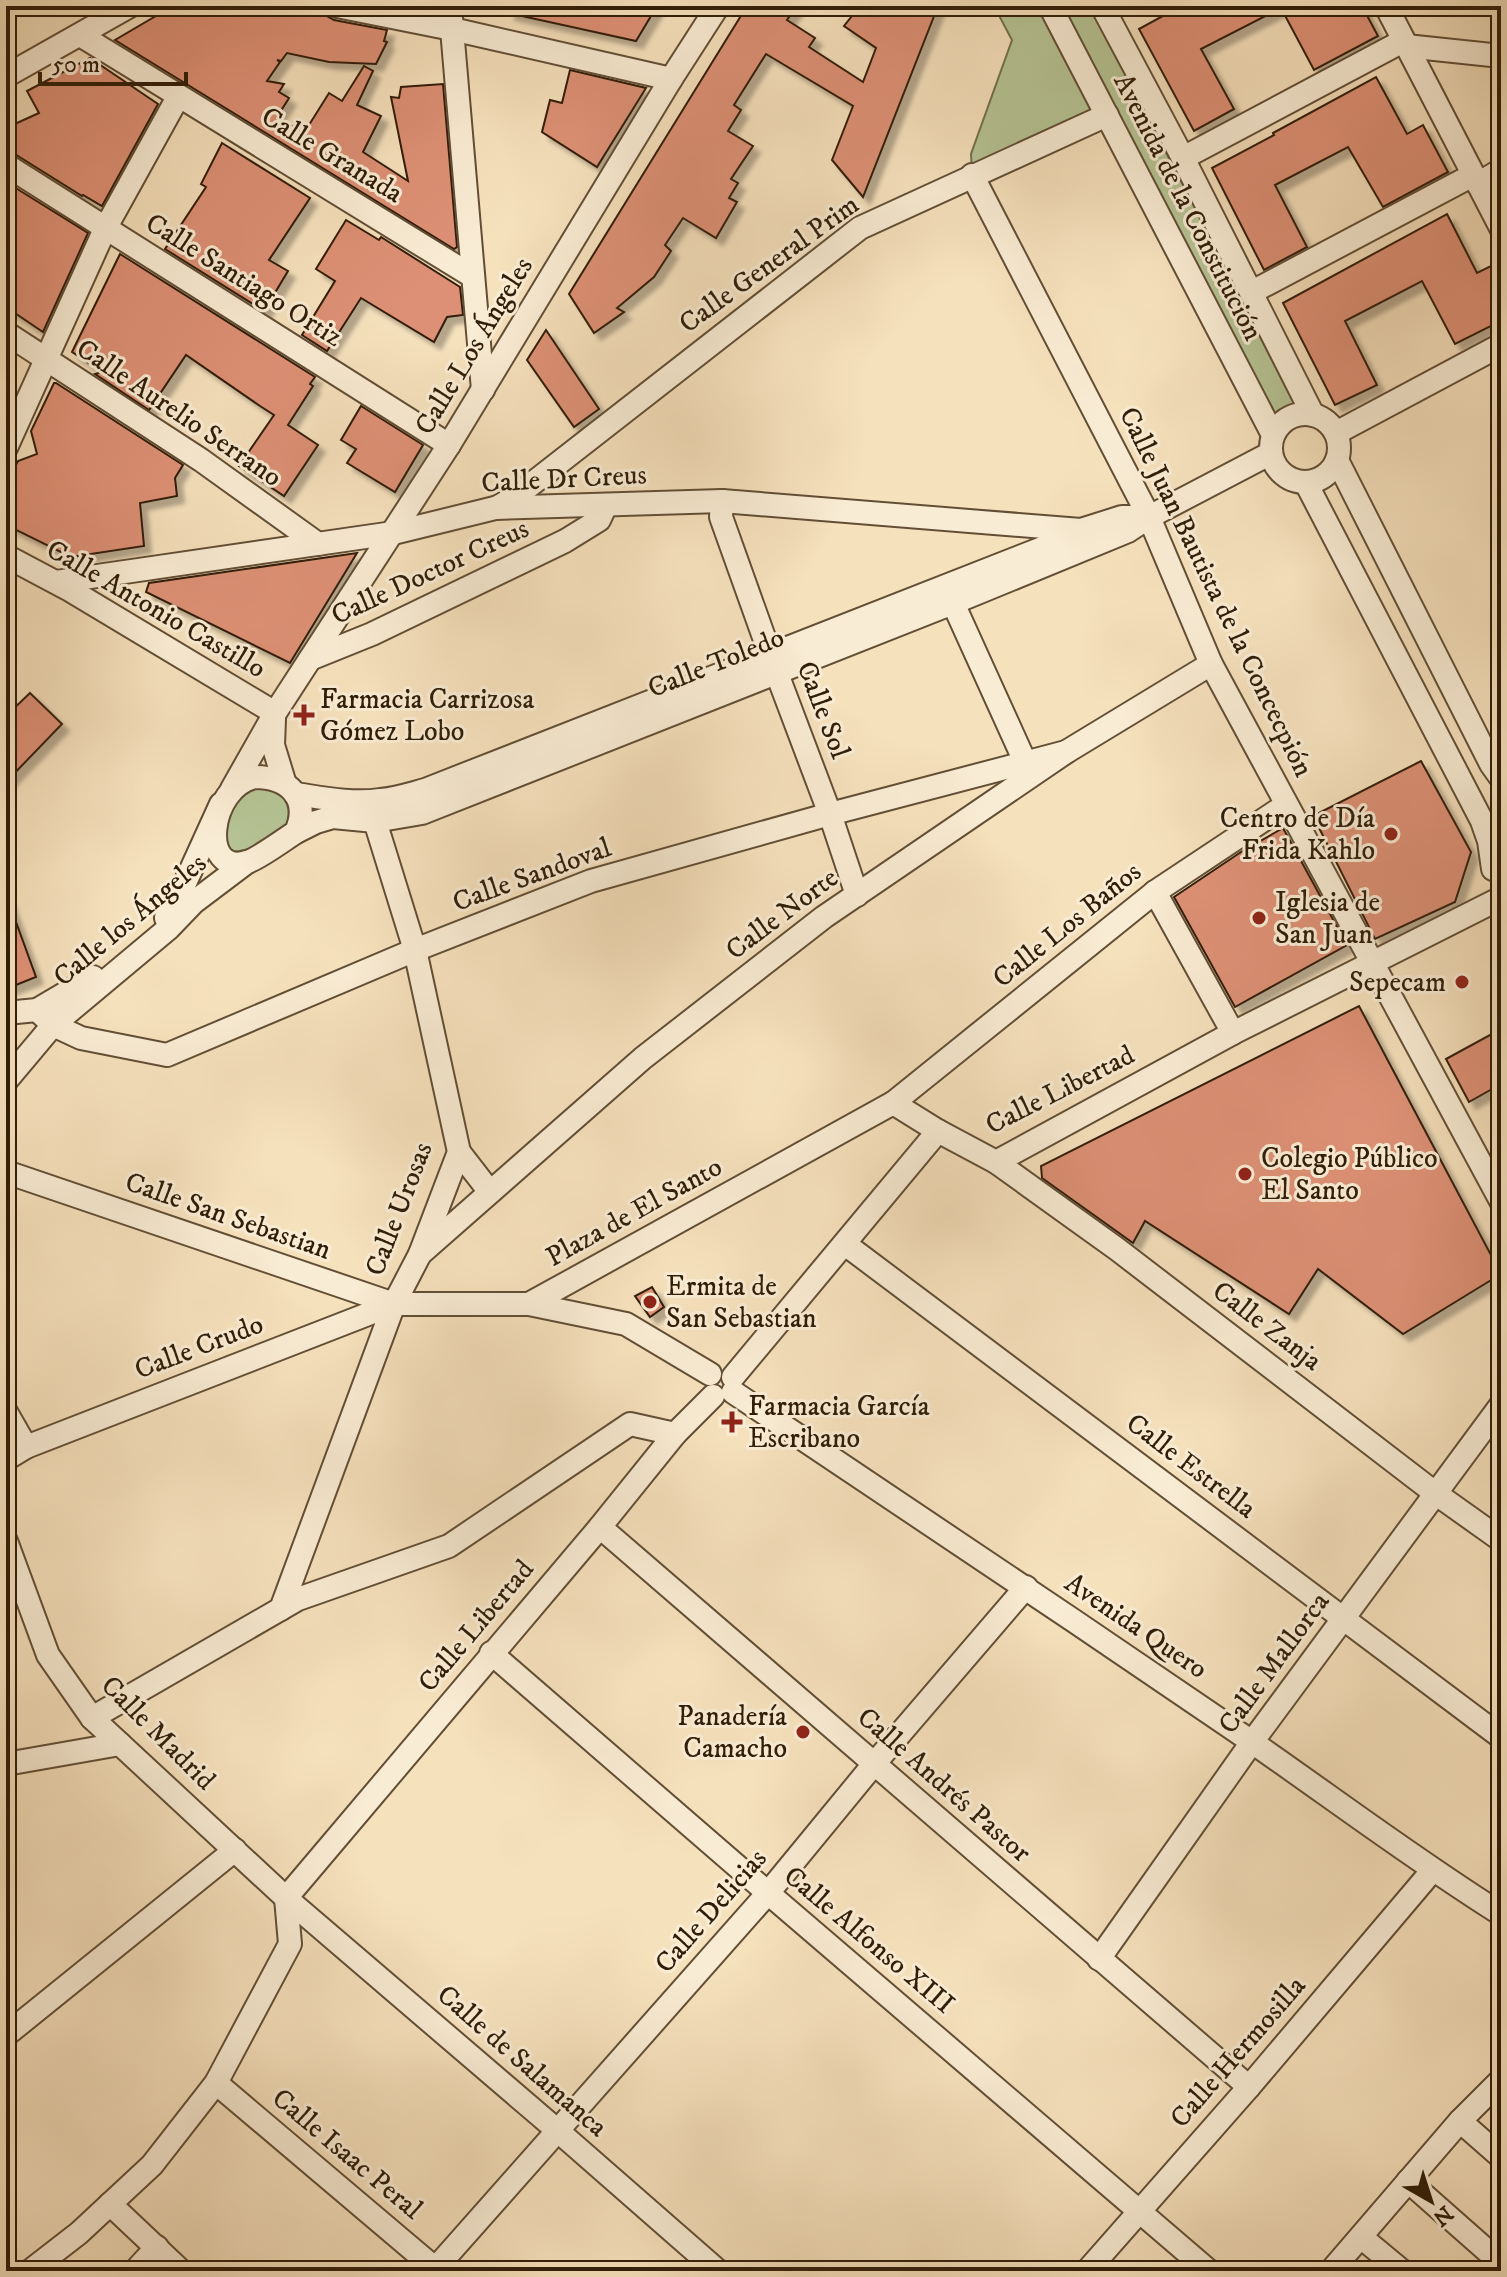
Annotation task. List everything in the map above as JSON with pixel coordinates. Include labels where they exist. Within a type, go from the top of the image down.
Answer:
[{"type":"street","points":[[6,76],[130,6]]},
{"type":"street","points":[[337,6],[451,17],[671,79]]},
{"type":"street","name":"Calle Los Ángeles","points":[[45,1017],[160,927],[175,905],[226,797],[275,713],[449,445],[718,6]]},
{"type":"street","name":"Avenida de la Constitución","points":[[1050,6],[1272,444]]},
{"type":"street","name":"Avenida de la Constitución","points":[[1102,6],[1313,415]]},
{"type":"street","points":[[1386,6],[1501,228]]},
{"type":"street","points":[[451,17],[483,390]]},
{"type":"street","name":"Calle Granada","points":[[80,35],[472,276]]},
{"type":"street","points":[[1183,158],[1405,44],[1501,56]]},
{"type":"street","points":[[6,448],[105,229],[178,97]]},
{"type":"street","name":"Calle General Prim","points":[[495,508],[515,497],[860,228],[1107,115]]},
{"type":"street","name":"Calle Santiago Ortiz","points":[[6,165],[449,445]]},
{"type":"street","points":[[1252,292],[1475,180],[1501,170]]},
{"type":"street","name":"Calle Juan Bautista de la Concecpión","points":[[972,175],[1149,517],[1211,664],[1501,1201]]},
{"type":"street","name":"Calle Aurelio Serrano","points":[[6,333],[201,460],[318,544]]},
{"type":"street","points":[[1336,433],[1501,345]]},
{"type":"street","points":[[1313,415],[1330,425],[1336,433],[1337,460],[1325,476],[1316,481],[1294,481],[1276,468],[1272,444],[1278,427],[1294,416],[1313,415]]},
{"type":"street","name":"Calle Toledo","points":[[289,788],[331,799],[373,801],[425,790],[773,663],[953,603],[1128,531],[1272,444]]},
{"type":"street","points":[[1337,460],[1491,764],[1501,778]]},
{"type":"street","points":[[1306,483],[1482,821],[1497,862],[1491,891],[1498,906]]},
{"type":"street","name":"Calle Dr Creus","points":[[56,582],[393,533],[495,508],[722,501],[1081,530]]},
{"type":"street","name":"Calle Sol","points":[[722,501],[721,517],[857,895]]},
{"type":"street","name":"Calle Doctor Creus","points":[[310,659],[372,634],[565,541],[599,520],[606,505]]},
{"type":"street","name":"Calle Toledo","points":[[296,832],[333,817],[375,821],[422,813],[1081,530],[1122,517],[1149,517]]},
{"type":"street","name":"Calle Antonio Castillo","points":[[6,556],[56,582],[275,713]]},
{"type":"street","points":[[953,603],[1026,764]]},
{"type":"street","name":"Calle Norte","points":[[420,1254],[643,1058],[824,917],[1066,752],[1211,664]]},
{"type":"street","points":[[275,713],[273,745],[301,811],[296,832],[247,862],[232,862],[223,858],[216,850],[215,841],[226,797],[247,779],[255,777],[269,777],[289,788]]},
{"type":"street","name":"Calle Sandoval","points":[[45,1017],[81,1038],[167,1055],[415,950],[591,881],[1066,752]]},
{"type":"street","name":"Calle Los Baños","points":[[893,1103],[1155,892],[1286,805]]},
{"type":"street","name":"Calle Urosas","points":[[281,1609],[394,1304],[420,1254],[459,1152],[415,950],[375,821]]},
{"type":"street","name":"Calle los Ángeles","points":[[45,1017],[169,928],[194,902],[247,862]]},
{"type":"street","points":[[1155,892],[1233,1033]]},
{"type":"street","name":"Calle Libertad","points":[[286,1898],[675,1434],[845,1244],[938,1131],[996,1162],[1233,1033],[1373,963],[1498,906]]},
{"type":"street","points":[[6,1013],[45,1017],[6,1081]]},
{"type":"street","points":[[893,1103],[938,1131]]},
{"type":"street","name":"Plaza de El Santo","points":[[529,1304],[893,1103]]},
{"type":"street","points":[[459,1152],[490,1192]]},
{"type":"street","name":"Calle Zanja","points":[[996,1162],[1117,1249],[1435,1493],[1501,1540]]},
{"type":"street","name":"Calle San Sebastian","points":[[6,1172],[394,1304],[529,1304]]},
{"type":"street","name":"Calle Estrella","points":[[845,1244],[1501,1737]]},
{"type":"street","name":"Calle Crudo","points":[[26,1447],[394,1304]]},
{"type":"street","name":"Plaza de El Santo","points":[[529,1304],[626,1324],[722,1385]]},
{"type":"street","name":"Avenida Quero","points":[[722,1385],[1026,1587],[1252,1742],[1432,1871],[1501,1914]]},
{"type":"street","name":"Calle Mallorca","points":[[1099,1959],[1252,1742],[1501,1405]]},
{"type":"street","points":[[6,1412],[26,1447],[6,1459]]},
{"type":"street","points":[[92,1718],[298,1599],[449,1546],[630,1424],[675,1434]]},
{"type":"street","name":"Calle Andrés Pastor","points":[[600,1527],[1249,2087]]},
{"type":"street","name":"Calle Madrid","points":[[6,1541],[48,1655],[92,1718],[286,1898]]},
{"type":"street","name":"Calle Delicias","points":[[437,2270],[768,1893],[1026,1587]]},
{"type":"street","name":"Calle Alfonso XIII","points":[[491,1653],[1209,2271]]},
{"type":"street","points":[[6,1764],[120,1744]]},
{"type":"street","points":[[6,2035],[235,1850]]},
{"type":"street","name":"Calle Hermosilla","points":[[1087,2271],[1249,2087],[1432,1871]]},
{"type":"street","points":[[30,2271],[79,2233],[152,2165],[216,2083],[290,1944],[286,1898]]},
{"type":"street","name":"Calle de Salamanca","points":[[286,1898],[718,2271]]},
{"type":"street","points":[[1331,2271],[1460,2121],[1501,2080]]},
{"type":"street","name":"Calle Isaac Peral","points":[[216,2083],[437,2270]]},
{"type":"street","points":[[1460,2121],[1501,2157]]},
{"type":"street","points":[[1408,2181],[1501,2263]]},
{"type":"street","points":[[110,2204],[181,2271]]},
{"type":"street","points":[[1361,2237],[1402,2271]]},
{"type":"street","points":[[135,2271],[157,2247]]},
{"type":"green space","points":[[994,6],[1050,6],[1107,115],[972,175],[971,154],[1012,40]]},
{"type":"green space","points":[[1062,6],[1089,6],[1299,405],[1288,407],[1276,419]]},
{"type":"green space","points":[[252,785],[280,791],[289,816],[286,826],[270,841],[234,852],[226,846],[224,832],[230,804]]},
{"type":"building","points":[[173,6],[280,6],[312,11],[313,7],[324,9],[327,16],[334,20],[387,30],[384,41],[387,42],[376,64],[329,62],[287,53],[281,61],[277,60],[280,62],[267,81],[284,84],[279,92],[289,98],[277,117],[304,133],[329,93],[342,101],[364,66],[373,71],[357,105],[381,116],[363,152],[408,181],[391,97],[399,98],[401,87],[443,84],[457,247],[454,249],[115,40]]},
{"type":"building","points":[[509,6],[657,6],[636,41],[508,13]]},
{"type":"building","points":[[747,6],[797,6],[787,20],[815,38],[809,47],[863,82],[876,48],[844,26],[860,6],[938,6],[863,197],[832,160],[853,106],[766,54],[734,105],[741,110],[728,131],[753,146],[731,179],[738,183],[729,198],[737,202],[716,238],[683,218],[665,245],[671,251],[654,277],[617,308],[624,312],[594,333],[569,294]]},
{"type":"building","points":[[1181,6],[1362,6],[1378,36],[1314,70],[1281,8],[1201,49],[1234,109],[1194,131],[1139,29]]},
{"type":"building","points":[[90,58],[158,104],[102,206],[6,151],[6,128],[39,113],[27,91]]},
{"type":"building","points":[[570,70],[646,88],[597,167],[542,132],[550,100],[562,103]]},
{"type":"building","points":[[1376,77],[1407,134],[1423,125],[1448,172],[1383,207],[1348,147],[1275,185],[1307,247],[1264,270],[1212,168]]},
{"type":"building","points":[[222,143],[310,198],[269,260],[288,271],[264,311],[165,249],[206,187],[201,184]]},
{"type":"building","points":[[6,182],[88,233],[43,332],[6,307]]},
{"type":"building","points":[[1447,214],[1477,273],[1495,264],[1501,275],[1501,321],[1455,344],[1422,281],[1345,321],[1377,385],[1335,405],[1283,303]]},
{"type":"building","points":[[346,220],[379,240],[381,237],[460,287],[463,315],[447,317],[434,342],[361,298],[327,351],[302,335],[335,281],[316,269]]},
{"type":"building","points":[[120,254],[315,377],[310,384],[313,386],[288,425],[318,445],[284,496],[239,466],[274,415],[186,355],[149,410],[95,374],[102,372],[72,352]]},
{"type":"building","points":[[546,330],[599,409],[574,427],[527,360]]},
{"type":"building","points":[[54,383],[183,465],[175,478],[177,496],[140,503],[144,546],[71,557],[6,525],[6,484],[18,461],[37,454],[31,431]]},
{"type":"building","points":[[361,406],[423,445],[395,492],[347,463],[356,449],[341,440]]},
{"type":"building","points":[[357,553],[290,663],[146,592],[149,583]]},
{"type":"building","points":[[30,693],[62,724],[6,782],[6,716]]},
{"type":"building","name":"Centro de Día Frida Kahlo","points":[[1421,761],[1471,852],[1455,902],[1375,939],[1313,816]]},
{"type":"building","name":"Iglesia de San Juan","points":[[1283,828],[1347,945],[1235,1007],[1174,897]]},
{"type":"building","points":[[6,900],[36,977],[6,989]]},
{"type":"building","name":"Colegio Público El Santo","points":[[1359,1006],[1501,1274],[1403,1334],[1318,1269],[1289,1314],[1145,1221],[1133,1243],[1042,1178],[1041,1166]]},
{"type":"building","points":[[1501,1029],[1501,1084],[1469,1102],[1446,1059]]},
{"type":"building","name":"Ermita de San Sebastian","points":[[652,1287],[664,1307],[650,1317],[635,1296]]},
{"type":"place","name":"Farmacia Carrizosa Gómez Lobo","points":[[304,715]]},
{"type":"place","name":"Centro de Día Frida Kahlo","points":[[1391,834]]},
{"type":"place","name":"Iglesia de San Juan","points":[[1259,918]]},
{"type":"place","name":"Sepecam","points":[[1462,982]]},
{"type":"place","name":"Colegio Público El Santo","points":[[1245,1174]]},
{"type":"place","name":"Ermita de San Sebastian","points":[[650,1302]]},
{"type":"place","name":"Farmacia García Escribano","points":[[732,1422]]},
{"type":"place","name":"Panadería Camacho","points":[[803,1732]]}]
